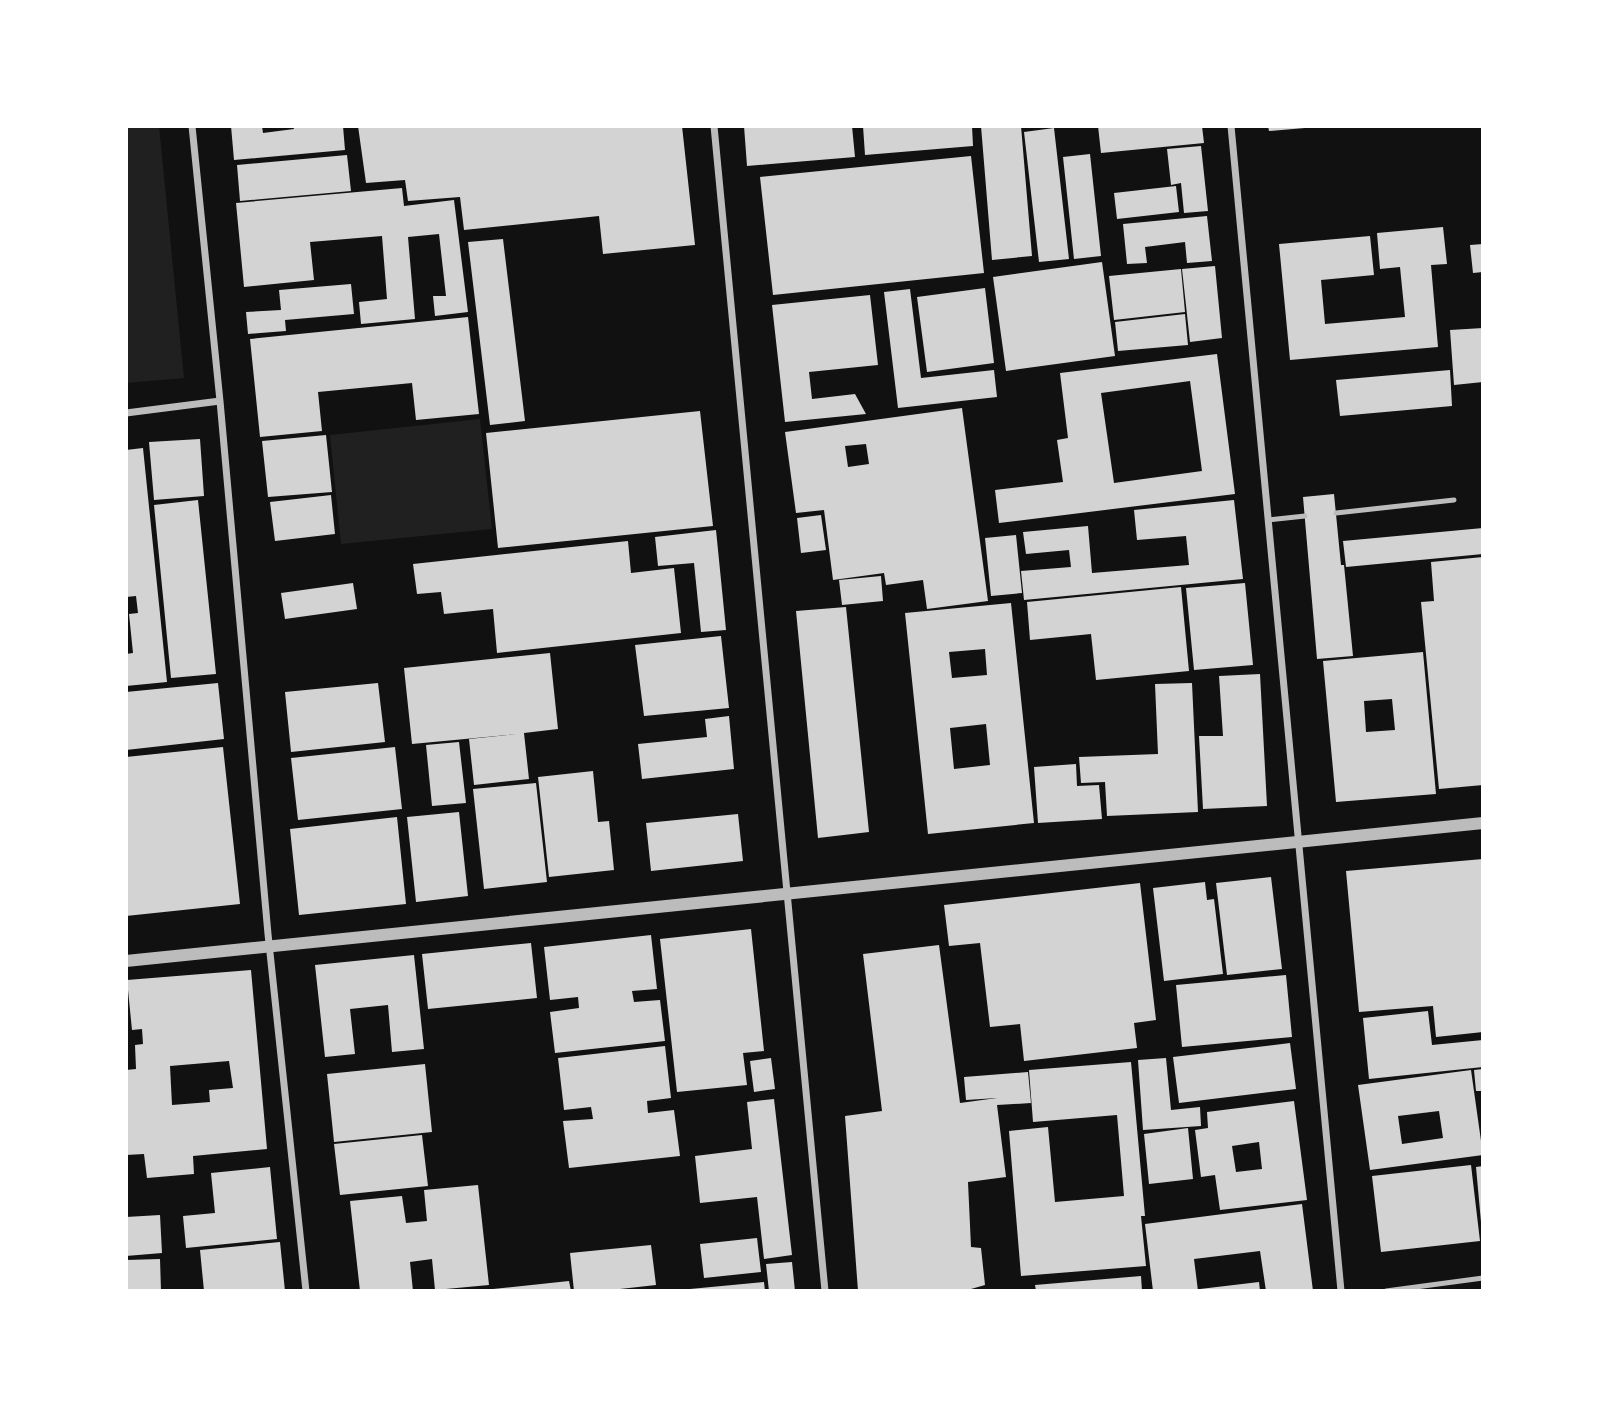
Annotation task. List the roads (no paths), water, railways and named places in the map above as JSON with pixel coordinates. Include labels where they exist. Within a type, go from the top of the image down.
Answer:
[{"type":"street","points":[[192,126],[270,947],[306,1291]]},
{"type":"street","points":[[714,126],[825,1291]]},
{"type":"street","points":[[1231,126],[1341,1291]]},
{"type":"street","points":[[126,413],[220,401]]},
{"type":"street","points":[[126,961],[1483,823]]},
{"type":"lane","points":[[1336,513],[1454,500]]},
{"type":"lane","points":[[1268,520],[1305,516]]},
{"type":"lane","points":[[1387,1291],[1483,1278]]}]
